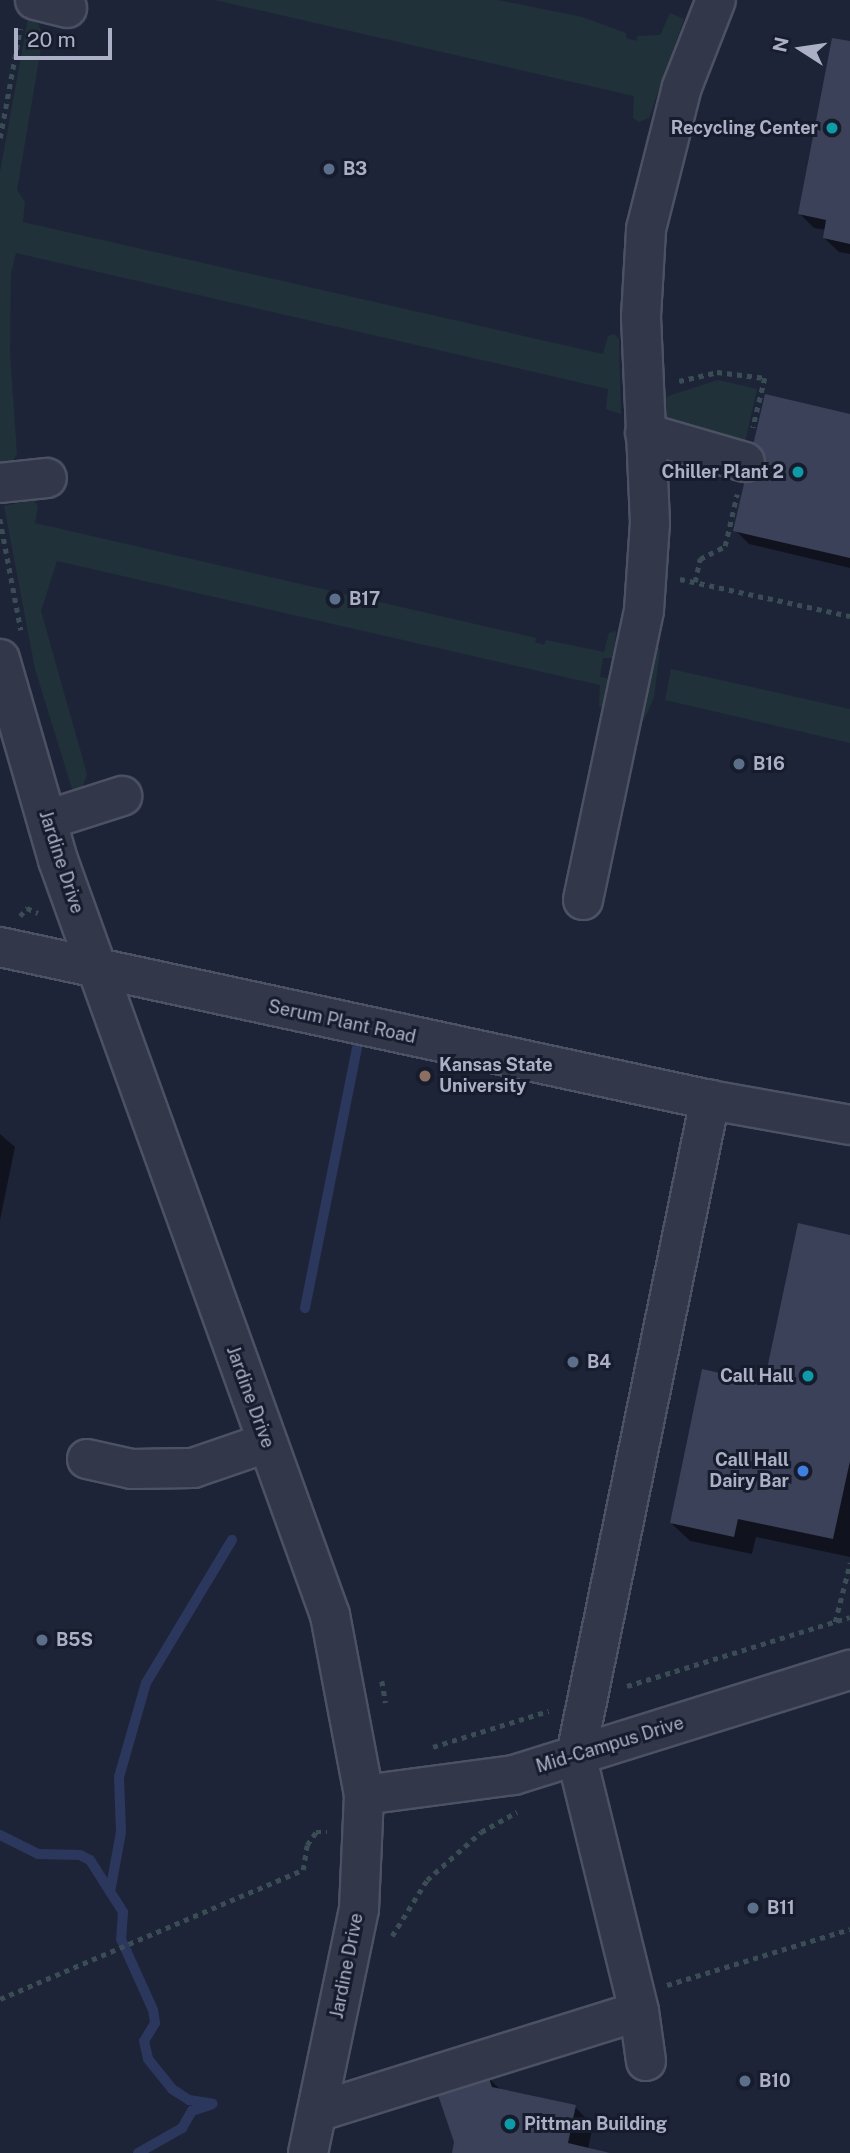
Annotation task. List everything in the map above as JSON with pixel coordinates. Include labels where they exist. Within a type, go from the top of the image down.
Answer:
[{"type":"street","points":[[583,900],[644,610],[650,523],[641,317],[646,229],[682,86],[716,0]]},
{"type":"street","points":[[645,433],[745,462]]},
{"type":"street","points":[[0,483],[47,478]]},
{"type":"street","name":"Jardine Drive","points":[[0,659],[47,820],[96,967],[330,1615],[364,1795],[359,1909],[308,2153]]},
{"type":"street","points":[[47,820],[122,796]]},
{"type":"street","name":"Serum Plant Road","points":[[0,947],[710,1100],[850,1125]]},
{"type":"street","points":[[646,2061],[636,1998],[576,1755],[710,1100]]},
{"type":"street","points":[[87,1459],[132,1469],[193,1468],[266,1443]]},
{"type":"street","name":"Mid-Campus Drive","points":[[364,1795],[514,1775],[850,1670]]},
{"type":"street","points":[[317,2112],[636,1998]]},
{"type":"path","points":[[0,138],[41,11]]},
{"type":"path","points":[[674,577],[850,616]]},
{"type":"path","points":[[835,1622],[850,1563]]},
{"type":"path","points":[[388,1943],[427,1880],[481,1832],[526,1807]]},
{"type":"path","points":[[0,1998],[168,1926]]},
{"type":"path","points":[[636,1998],[671,1984],[850,1929]]},
{"type":"shaded area","points":[[215,0],[498,0],[582,17],[626,33],[626,38],[636,41],[638,36],[660,35],[670,13],[684,19],[649,118],[639,122],[633,118],[634,96]]},
{"type":"shaded area","points":[[28,18],[38,23],[43,36],[17,190],[25,202],[23,222],[603,354],[608,336],[614,334],[619,339],[621,414],[606,409],[608,389],[16,253],[11,274],[10,353],[17,454],[10,465],[0,467],[0,172]]},
{"type":"shaded area","points":[[718,380],[757,389],[743,451],[666,428],[664,401],[668,396]]},
{"type":"shaded area","points":[[33,500],[38,506],[35,523],[536,638],[535,642],[544,645],[546,640],[604,652],[609,633],[616,631],[614,658],[603,658],[600,677],[612,679],[605,711],[599,706],[600,685],[57,561],[41,611],[87,774],[83,786],[73,792],[35,669],[4,506]]},
{"type":"shaded area","points":[[655,641],[660,650],[654,697],[644,720],[640,718]]},
{"type":"shaded area","points":[[671,669],[850,709],[850,743],[665,700]]},
{"type":"building","name":"Recycling Center","points":[[832,38],[850,41],[850,244],[823,238],[826,220],[798,214]]},
{"type":"building","name":"Chiller Plant 2","points":[[765,394],[850,414],[850,558],[733,531]]},
{"type":"building","name":"Call Hall","points":[[798,1223],[850,1235],[850,1461],[833,1539],[738,1519],[734,1537],[670,1523],[702,1369],[764,1383]]},
{"type":"building","name":"Pittman Building","points":[[488,2075],[492,2087],[576,2105],[568,2143],[610,2153],[452,2153],[454,2142],[437,2092]]},
{"type":"waterway","points":[[305,1308],[357,1048]]},
{"type":"waterway","points":[[110,1892],[121,1832],[119,1777],[146,1683],[232,1540]]},
{"type":"waterway","points":[[0,1835],[38,1854],[80,1855],[90,1860],[123,1912],[121,1939],[153,2010],[155,2023],[144,2041],[148,2059],[172,2089],[189,2100],[213,2104]]},
{"type":"waterway","points":[[138,2153],[182,2128],[192,2111],[211,2105]]},
{"type":"place","name":"Recycling Center","points":[[832,128]]},
{"type":"place","name":"B3","points":[[329,169]]},
{"type":"place","name":"Chiller Plant 2","points":[[798,472]]},
{"type":"place","name":"B17","points":[[335,599]]},
{"type":"place","name":"B16","points":[[739,764]]},
{"type":"place","name":"Kansas State University","points":[[425,1076]]},
{"type":"place","name":"B4","points":[[573,1362]]},
{"type":"place","name":"Call Hall","points":[[808,1376]]},
{"type":"place","name":"Call Hall Dairy Bar","points":[[803,1471]]},
{"type":"place","name":"B5S","points":[[42,1640]]},
{"type":"place","name":"B11","points":[[753,1908]]},
{"type":"place","name":"B10","points":[[745,2081]]},
{"type":"place","name":"Pittman Building","points":[[510,2124]]}]
